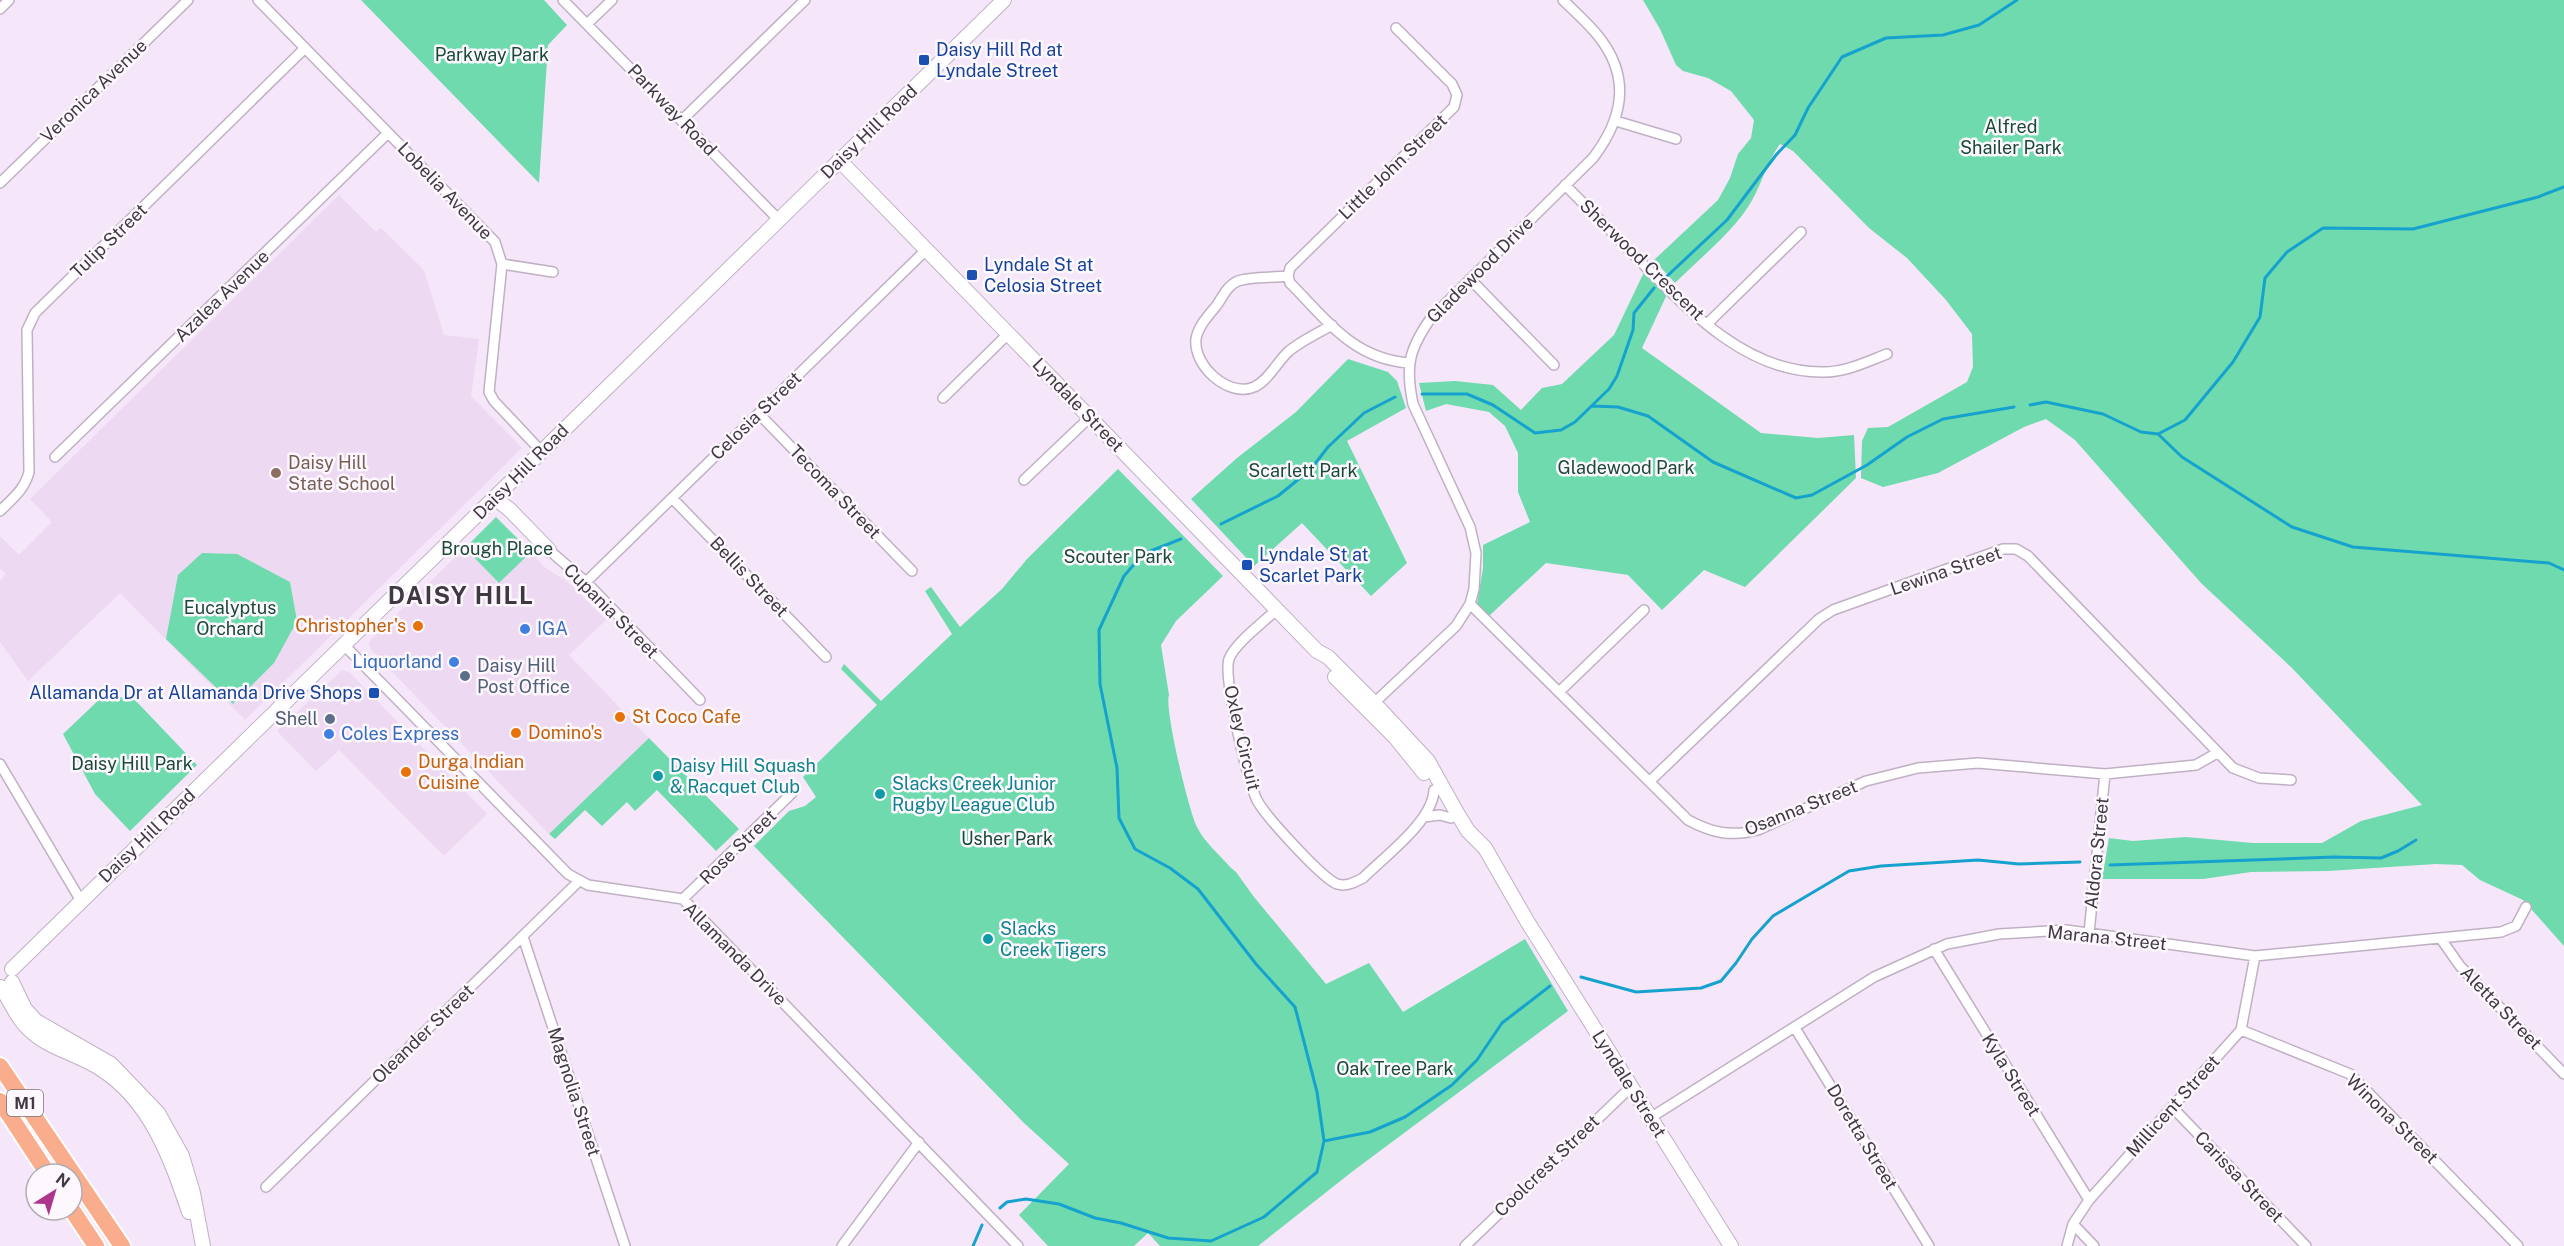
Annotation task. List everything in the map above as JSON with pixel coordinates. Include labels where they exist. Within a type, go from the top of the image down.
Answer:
[{"type":"highway","name":"M1","points":[[0,1066],[122,1246]]},
{"type":"highway","name":"M1","points":[[0,1101],[40,1162]]},
{"type":"highway","points":[[80,1222],[96,1246]]},
{"type":"street","points":[[0,9],[9,0]]},
{"type":"street","name":"Veronica Avenue","points":[[0,183],[188,0]]},
{"type":"street","name":"Lobelia Avenue","points":[[258,0],[495,242],[502,264],[489,392],[494,401],[542,452]]},
{"type":"street","name":"Parkway Road","points":[[563,0],[779,220]]},
{"type":"street","points":[[587,24],[612,0]]},
{"type":"street","points":[[682,120],[805,0]]},
{"type":"street","name":"Daisy Hill Road","points":[[5,978],[81,901],[1004,0]]},
{"type":"street","name":"Gladewood Drive","points":[[1370,706],[1456,626],[1470,604],[1474,589],[1476,553],[1470,527],[1413,404],[1408,382],[1408,363],[1415,340],[1431,318],[1593,158],[1616,121],[1620,103],[1618,81],[1612,58],[1599,37],[1563,0]]},
{"type":"street","name":"Little John Street","points":[[1288,276],[1290,268],[1454,107],[1457,95],[1452,84],[1396,28]]},
{"type":"street","name":"Tulip Street","points":[[0,511],[27,482],[29,472],[27,330],[35,313],[305,48]]},
{"type":"street","points":[[1616,121],[1676,140]]},
{"type":"street","name":"Azalea Avenue","points":[[55,457],[388,133]]},
{"type":"street","name":"Lyndale Street","points":[[840,160],[1276,610],[1317,651],[1328,657],[1419,764],[1451,818],[1527,921]]},
{"type":"street","name":"Sherwood Crescent","points":[[1565,185],[1682,304],[1707,324],[1762,360],[1795,370],[1824,373],[1850,368],[1887,354]]},
{"type":"street","points":[[1707,324],[1801,232]]},
{"type":"street","name":"Celosia Street","points":[[586,582],[927,249]]},
{"type":"street","points":[[502,264],[554,272]]},
{"type":"street","points":[[1332,325],[1290,351],[1272,368],[1264,381],[1255,387],[1240,391],[1223,384],[1205,367],[1198,354],[1195,341],[1199,328],[1227,290],[1236,282],[1246,279],[1288,276],[1290,283],[1360,350],[1395,362],[1408,363]]},
{"type":"street","points":[[1470,279],[1554,365]]},
{"type":"street","points":[[943,398],[1009,333]]},
{"type":"street","name":"Tecoma Street","points":[[759,414],[912,571]]},
{"type":"street","points":[[1024,480],[1090,417]]},
{"type":"street","name":"Cupania Street","points":[[495,498],[586,582],[700,700]]},
{"type":"street","name":"Bellis Street","points":[[672,498],[826,657]]},
{"type":"street","name":"Lewina Street","points":[[1650,781],[1819,619],[1833,610],[2003,549],[2016,549],[2028,556],[2233,768],[2246,775],[2259,778],[2291,780]]},
{"type":"street","name":"Osanna Street","points":[[1470,604],[1688,820],[1705,830],[1723,834],[1741,834],[1758,830],[1866,781],[1918,768],[1978,763],[2105,774],[2196,765],[2217,753]]},
{"type":"street","name":"Oxley Circuit","points":[[1276,610],[1233,652],[1227,672],[1249,780],[1256,800],[1269,817],[1325,876],[1338,884],[1352,884],[1363,878],[1424,818],[1434,802],[1434,790]]},
{"type":"street","points":[[1559,692],[1644,610]]},
{"type":"street","name":"Allamanda Drive","points":[[344,645],[568,874],[579,881],[612,890],[683,899],[1018,1246]]},
{"type":"street","name":"Lyndale Street","points":[[1370,706],[1428,761],[1468,831],[1485,848],[1527,921],[1731,1246]]},
{"type":"street","points":[[0,764],[81,901]]},
{"type":"street","name":"Aldora Street","points":[[2089,933],[2105,774]]},
{"type":"street","name":"Rose Street","points":[[683,899],[792,793]]},
{"type":"street","points":[[1424,818],[1440,815],[1451,818]]},
{"type":"street","name":"Oleander Street","points":[[266,1187],[579,881]]},
{"type":"street","name":"Marana Street","points":[[1650,1118],[1874,977],[1947,944],[1999,934],[2066,930],[2255,956],[2501,933],[2516,926],[2526,907]]},
{"type":"street","name":"Magnolia Street","points":[[523,937],[625,1246]]},
{"type":"street","name":"Aletta Street","points":[[2441,939],[2460,966],[2564,1074]]},
{"type":"street","name":"Kyla Street","points":[[1934,949],[2089,1200]]},
{"type":"street","points":[[2241,1029],[2255,956]]},
{"type":"street","points":[[5,978],[22,1022],[32,1032],[103,1070],[128,1093],[162,1138],[173,1163],[190,1217],[196,1246]]},
{"type":"street","points":[[5,978],[36,1021],[111,1064],[158,1113],[182,1156],[193,1193],[203,1246]]},
{"type":"street","name":"Doretta Street","points":[[1795,1028],[1929,1246]]},
{"type":"street","name":"Millicent Street","points":[[2067,1246],[2073,1224],[2089,1200],[2241,1029]]},
{"type":"street","name":"Winona Street","points":[[2241,1029],[2350,1074],[2518,1246]]},
{"type":"street","name":"Coolcrest Street","points":[[1465,1246],[1631,1087]]},
{"type":"street","name":"Carissa Street","points":[[2172,1107],[2306,1246]]},
{"type":"street","points":[[842,1246],[919,1142]]},
{"type":"street","points":[[2073,1224],[2094,1246]]},
{"type":"shaded area","name":"Daisy Hill State School","points":[[339,195],[376,232],[381,228],[424,270],[444,335],[479,339],[471,396],[522,448],[245,720],[120,593],[28,681],[0,642],[0,581],[6,574],[0,568],[0,536],[19,555],[52,522],[30,499]]},
{"type":"shaded area","points":[[465,548],[499,582],[531,552],[544,567],[568,582],[606,620],[569,655],[649,738],[549,834],[371,650],[369,644],[371,639]]},
{"type":"shaded area","points":[[342,670],[349,672],[487,814],[444,856],[339,750],[316,771],[277,731]]},
{"type":"green space","name":"Parkway Park","points":[[361,0],[544,0],[567,25],[548,45],[539,183]]},
{"type":"green space","name":"Alfred Shailer Park","points":[[1643,0],[2564,0],[2564,946],[2523,900],[2480,880],[2462,865],[2436,864],[2328,871],[2251,872],[2203,879],[2102,879],[2109,838],[2133,841],[2186,837],[2253,843],[2322,843],[2361,821],[2422,805],[2292,668],[2201,583],[2075,440],[2046,419],[2024,427],[1938,473],[1883,487],[1861,478],[1862,441],[1868,428],[1888,427],[1967,382],[1973,367],[1972,334],[1946,300],[1907,258],[1869,228],[1793,151],[1780,144],[1746,210],[1722,239],[1675,283],[1654,260],[1718,200],[1730,178],[1738,154],[1751,138],[1754,120],[1731,91],[1708,78],[1683,71],[1676,65],[1660,29]]},
{"type":"green space","name":"Gladewood Park","points":[[1646,268],[1669,290],[1642,348],[1761,433],[1818,438],[1854,435],[1856,478],[1745,587],[1704,570],[1662,610],[1628,575],[1546,563],[1489,616],[1477,604],[1483,568],[1483,545],[1530,522],[1518,492],[1518,453],[1505,426],[1489,412],[1446,404],[1426,411],[1419,383],[1455,381],[1493,385],[1521,410],[1542,388],[1562,384],[1614,335]]},
{"type":"green space","name":"Scarlett Park","points":[[1348,359],[1388,372],[1397,381],[1406,408],[1347,441],[1407,563],[1371,596],[1302,523],[1254,566],[1191,499],[1237,458],[1296,412]]},
{"type":"green space","name":"Usher Park","points":[[1118,469],[1223,576],[1176,621],[1161,645],[1169,695],[1170,719],[1178,760],[1193,818],[1208,843],[1236,872],[1326,984],[1369,963],[1403,1012],[1525,939],[1568,1011],[1353,1171],[1258,1246],[1160,1246],[1148,1233],[1134,1246],[1048,1246],[1019,1215],[1069,1164],[1024,1123],[754,846],[789,811],[805,806],[816,797],[803,777],[877,705],[841,669],[844,664],[881,701],[952,634],[925,591],[931,587],[960,627],[1002,589],[1027,559]]},
{"type":"green space","name":"Brough Place","points":[[496,517],[531,552],[499,583],[465,548]]},
{"type":"green space","name":"Eucalyptus Orchard","points":[[202,553],[237,554],[290,582],[297,621],[274,663],[233,704],[166,639],[178,575]]},
{"type":"green space","name":"Daisy Hill Park","points":[[105,694],[135,700],[197,765],[130,831],[95,794],[63,734]]},
{"type":"green space","points":[[649,738],[739,829],[716,851],[657,790],[635,811],[627,802],[602,826],[585,810],[555,839],[549,834]]},
{"type":"waterway","points":[[1664,279],[1727,220],[1776,155],[1795,135],[1808,108],[1842,57],[1886,38],[1943,35],[1979,25],[2017,0]]},
{"type":"waterway","points":[[2030,405],[2046,402],[2103,414],[2141,432],[2158,434],[2185,420],[2233,362],[2260,317],[2265,278],[2287,252],[2323,228],[2413,229],[2538,197],[2564,187]]},
{"type":"waterway","points":[[1422,394],[1467,394],[1493,405],[1535,433],[1561,430],[1575,422],[1609,389],[1617,376],[1633,330],[1634,313],[1654,288]]},
{"type":"waterway","points":[[1221,524],[1278,496],[1311,469],[1328,447],[1364,413],[1395,397]]},
{"type":"waterway","points":[[1592,406],[1618,407],[1648,416],[1713,462],[1796,498],[1812,495],[1867,465],[1907,437],[1943,419],[2014,407]]},
{"type":"waterway","points":[[2158,434],[2182,457],[2292,527],[2353,547],[2549,563],[2564,570]]},
{"type":"waterway","points":[[1000,1208],[1007,1202],[1026,1199],[1059,1204],[1095,1218],[1121,1223],[1168,1238],[1211,1241],[1264,1217],[1317,1172],[1324,1141],[1317,1092],[1295,1007],[1256,964],[1198,889],[1170,868],[1135,849],[1119,818],[1117,768],[1100,684],[1099,630],[1124,576],[1143,554],[1181,539]]},
{"type":"waterway","points":[[2110,865],[2334,857],[2381,858],[2416,840]]},
{"type":"waterway","points":[[1581,977],[1636,992],[1701,988],[1721,981],[1752,939],[1773,916],[1849,871],[1881,866],[1978,860],[2019,864],[2080,862]]},
{"type":"waterway","points":[[1324,1141],[1370,1132],[1405,1117],[1452,1085],[1477,1060],[1502,1023],[1550,986]]},
{"type":"waterway","points":[[973,1246],[982,1225]]},
{"type":"place","name":"Daisy Hill Rd at Lyndale Street","points":[[924,60]]},
{"type":"place","name":"Lyndale St at Celosia Street","points":[[972,275]]},
{"type":"place","name":"Daisy Hill State School","points":[[276,473]]},
{"type":"place","name":"Lyndale St at Scarlet Park","points":[[1247,565]]},
{"type":"place","name":"Christopher's","points":[[418,626]]},
{"type":"place","name":"IGA","points":[[525,629]]},
{"type":"place","name":"Liquorland","points":[[454,662]]},
{"type":"place","name":"Daisy Hill Post Office","points":[[465,676]]},
{"type":"place","name":"Allamanda Dr at Allamanda Drive Shops","points":[[374,693]]},
{"type":"place","name":"St Coco Cafe","points":[[620,717]]},
{"type":"place","name":"Shell","points":[[330,719]]},
{"type":"place","name":"Domino's","points":[[516,733]]},
{"type":"place","name":"Coles Express","points":[[329,734]]},
{"type":"place","name":"Durga Indian Cuisine","points":[[406,772]]},
{"type":"place","name":"Daisy Hill Squash & Racquet Club","points":[[658,776]]},
{"type":"place","name":"Slacks Creek Junior Rugby League Club","points":[[880,794]]},
{"type":"place","name":"Slacks Creek Tigers","points":[[988,939]]},
{"type":"district","name":"DAISY HILL","points":[[461,596]]},
{"type":"park label","name":"Scouter Park","points":[[1118,557]]},
{"type":"park label","name":"Oak Tree Park","points":[[1395,1069]]}]
